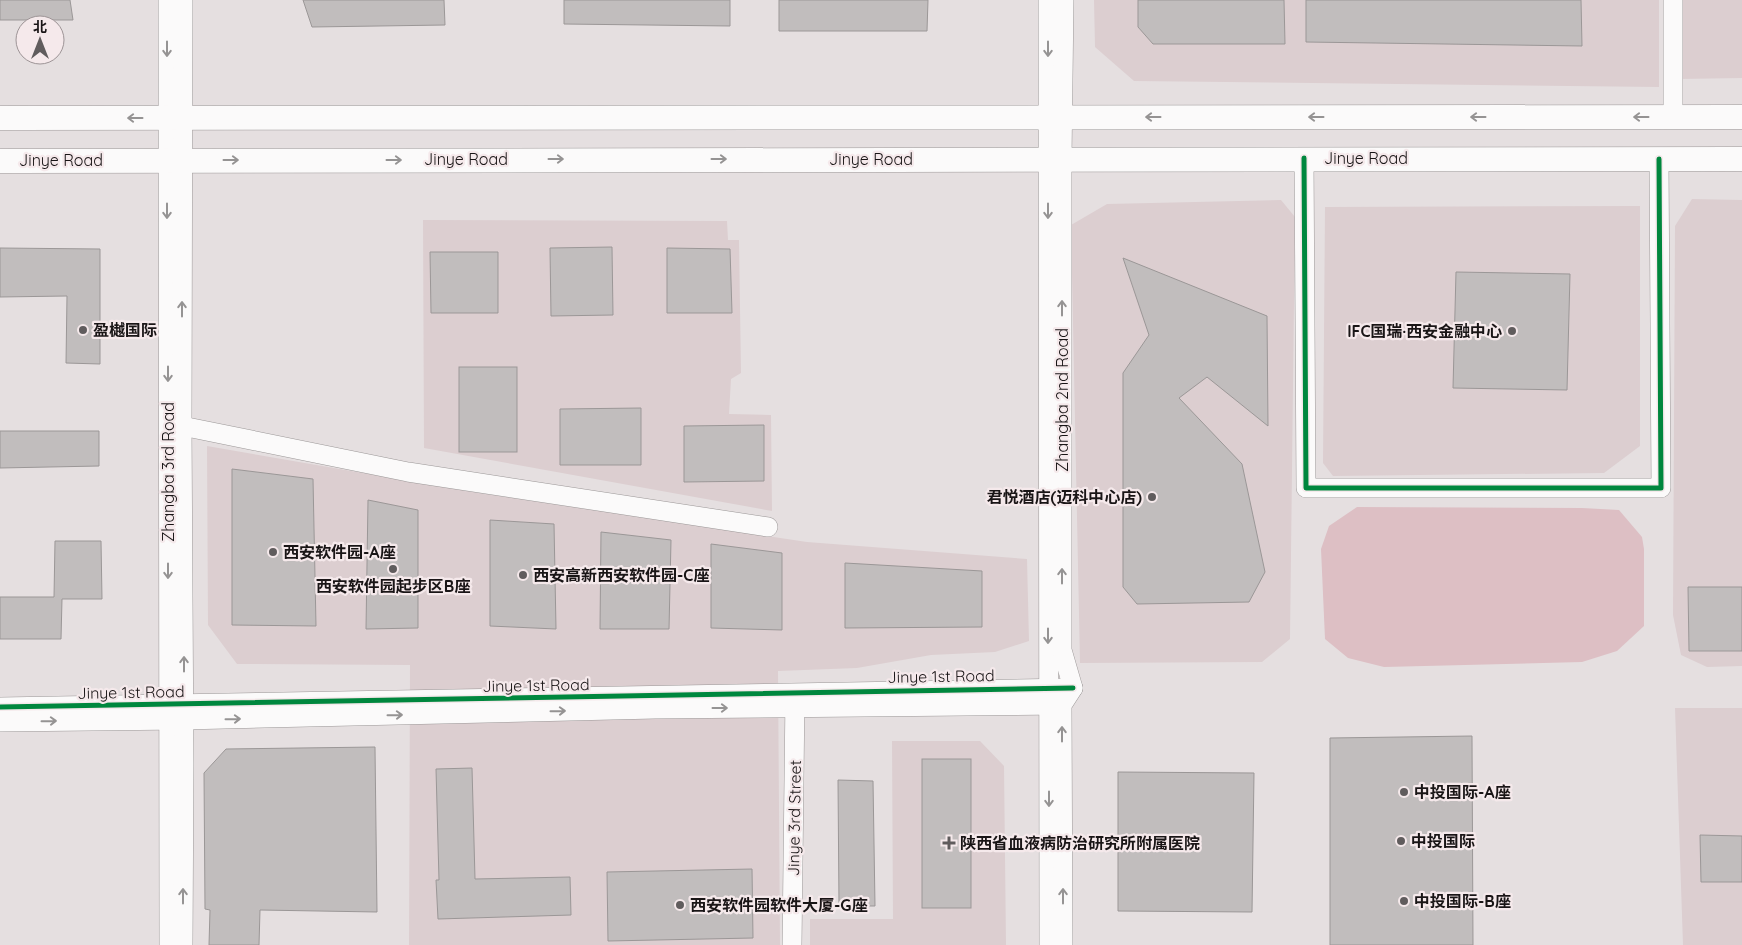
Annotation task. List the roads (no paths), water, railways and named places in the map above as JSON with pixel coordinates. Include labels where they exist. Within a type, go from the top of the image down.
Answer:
[{"type":"main road","points":[[0,118],[1742,117]]},
{"type":"main road","name":"Jinye Road","points":[[0,160],[1742,159]]},
{"type":"street","points":[[168,0],[175,118],[175,160]]},
{"type":"street","points":[[175,118],[183,0]]},
{"type":"street","name":"Zhangba 2nd Road","points":[[1048,0],[1056,117]]},
{"type":"street","name":"Zhangba 2nd Road","points":[[1049,945],[1053,699],[1055,158],[1064,0]]},
{"type":"street","points":[[1673,0],[1673,117]]},
{"type":"street","name":"Zhangba 2nd Road","points":[[1053,699],[1073,688],[1062,650],[1055,158]]},
{"type":"street","points":[[1304,158],[1306,488],[1661,488],[1659,159]]},
{"type":"street","name":"Zhangba 3rd Road","points":[[169,945],[182,426],[175,160]]},
{"type":"street","name":"Zhangba 3rd Road","points":[[175,160],[176,712],[183,945]]},
{"type":"street","points":[[182,426],[408,472],[768,527]]},
{"type":"street","name":"Zhangba 2nd Road","points":[[1053,699],[1063,945]]},
{"type":"street","name":"Jinye 1st Road","points":[[0,707],[176,712],[636,709],[795,700],[1053,699]]},
{"type":"street","name":"Jinye 3rd Street","points":[[792,945],[795,700]]},
{"type":"street","name":"Jinye 1st Road","points":[[0,722],[176,712]]},
{"type":"place","name":"盈樾国际","points":[[83,330]]},
{"type":"place","name":"IFC国瑞·西安金融中心","points":[[1512,331]]},
{"type":"place","name":"君悦酒店(迈科中心店)","points":[[1152,497]]},
{"type":"place","name":"西安软件园-A座","points":[[273,552]]},
{"type":"place","name":"西安软件园起步区B座","points":[[393,569]]},
{"type":"place","name":"西安高新西安软件园-C座","points":[[523,575]]},
{"type":"place","name":"中投国际-A座","points":[[1404,792]]},
{"type":"place","name":"中投国际","points":[[1401,841]]},
{"type":"place","name":"陕西省血液病防治研究所附属医院","points":[[949,843]]},
{"type":"place","name":"中投国际-B座","points":[[1404,901]]},
{"type":"place","name":"西安软件园软件大厦-G座","points":[[680,905]]}]
